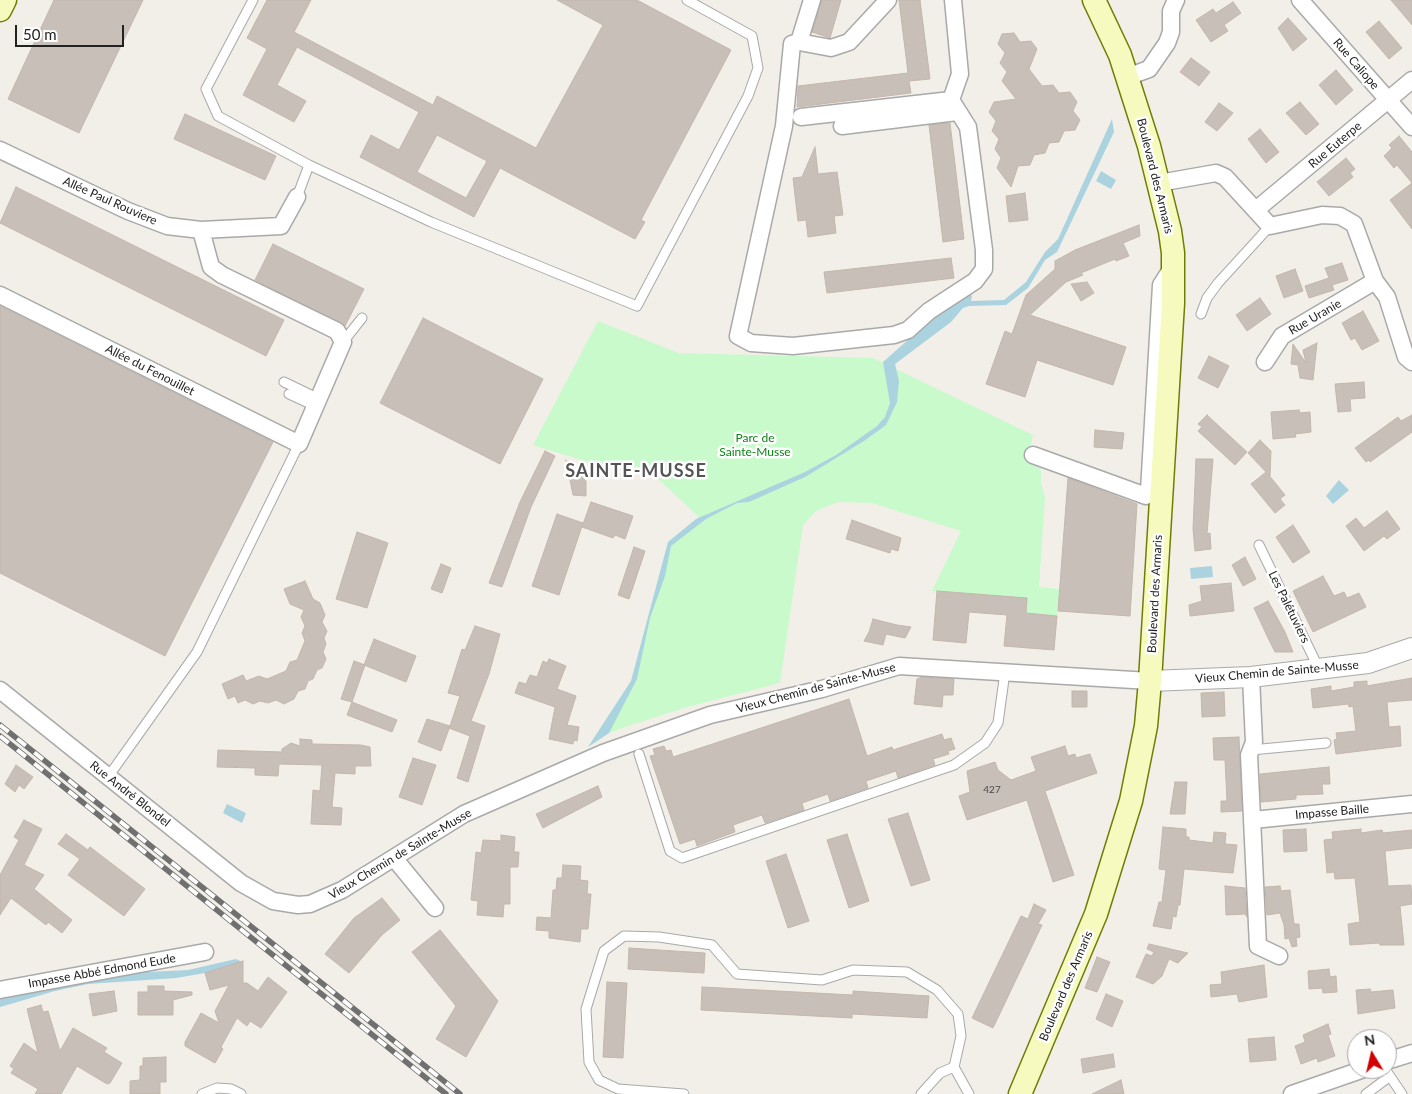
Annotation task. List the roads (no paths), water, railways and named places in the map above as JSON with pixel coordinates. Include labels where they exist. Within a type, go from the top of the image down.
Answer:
[{"type":"main road","points":[[0,10],[5,0]]},
{"type":"main road","name":"Boulevard des Armaris","points":[[1080,0],[1112,48],[1128,77]]},
{"type":"main road","name":"Boulevard des Armaris","points":[[1020,1094],[1096,914],[1131,801],[1146,726],[1150,681],[1174,274],[1170,231],[1159,183],[1128,77],[1114,40],[1094,0]]},
{"type":"street","points":[[799,42],[812,0]]},
{"type":"street","points":[[888,0],[849,42],[831,48],[799,42],[792,44],[784,126],[738,336],[751,342],[793,346],[894,335],[908,330],[929,310],[975,281],[984,269],[984,250],[968,127],[954,106],[960,74],[953,0]]},
{"type":"street","points":[[1128,77],[1149,68],[1167,44],[1172,32],[1171,10],[1176,0]]},
{"type":"street","name":"Rue Caliope","points":[[1300,0],[1387,101],[1412,127]]},
{"type":"street","name":"Rue Euterpe","points":[[1257,210],[1412,80]]},
{"type":"street","points":[[801,117],[954,106]]},
{"type":"street","points":[[842,126],[954,106]]},
{"type":"street","name":"Allée Paul Rouviere","points":[[0,150],[128,211],[167,226],[202,230],[281,226],[297,197]]},
{"type":"street","points":[[1159,183],[1216,172],[1225,177],[1270,226],[1322,215],[1340,216],[1354,224],[1375,282],[1387,297],[1406,357],[1412,362]]},
{"type":"street","points":[[202,230],[210,267],[222,275],[337,331],[343,342],[299,444]]},
{"type":"street","points":[[1033,455],[1146,496],[1149,491],[1161,285],[1168,274],[1174,274]]},
{"type":"street","name":"Rue Uranie","points":[[1265,362],[1282,336],[1375,282]]},
{"type":"street","name":"Allée du Fenouillet","points":[[0,295],[299,444]]},
{"type":"street","name":"Vieux Chemin de Sainte-Musse","points":[[262,897],[282,904],[310,904],[342,890],[464,814],[603,753],[710,716],[822,689],[899,666],[1150,681],[1251,677],[1368,663],[1412,648]]},
{"type":"street","points":[[1251,677],[1254,742],[1249,755],[1258,946],[1279,956]]},
{"type":"street","name":"Rue André Blondel","points":[[0,690],[241,883],[262,897]]},
{"type":"street","name":"Impasse Baille","points":[[1253,820],[1412,804]]},
{"type":"street","points":[[394,858],[435,908]]},
{"type":"street","name":"Impasse Abbé Edmond Eude","points":[[0,990],[205,952]]},
{"type":"street","points":[[1397,1063],[1412,1053]]},
{"type":"street","points":[[1292,1094],[1347,1075]]},
{"type":"lane","points":[[253,0],[206,89],[218,116],[309,165],[431,222],[637,306],[748,96],[758,68],[752,36],[687,0]]},
{"type":"lane","points":[[297,197],[309,165]]},
{"type":"lane","points":[[1201,314],[1208,298],[1218,283],[1270,226]]},
{"type":"lane","points":[[343,342],[362,318]]},
{"type":"lane","points":[[284,382],[317,402]]},
{"type":"lane","points":[[288,394],[317,402]]},
{"type":"lane","points":[[108,777],[197,652],[299,444]]},
{"type":"lane","name":"Les Palétuviers","points":[[1260,545],[1319,669]]},
{"type":"lane","points":[[639,754],[670,851],[682,858],[954,765],[985,743],[998,723],[1005,672]]},
{"type":"lane","points":[[1251,750],[1326,744]]},
{"type":"lane","points":[[684,1094],[618,1089],[599,1080],[589,1062],[586,1010],[604,951],[624,936],[659,937],[712,945],[737,974],[822,980],[853,970],[907,972],[937,990],[958,1014],[961,1036],[954,1067],[968,1094]]},
{"type":"lane","points":[[921,1094],[940,1072],[954,1067]]},
{"type":"lane","points":[[1366,1094],[1379,1079]]},
{"type":"lane","points":[[1393,1079],[1402,1094]]},
{"type":"lane","points":[[202,1094],[217,1088],[241,1094]]},
{"type":"water","points":[[1112,119],[1114,132],[1057,252],[1045,260],[1028,288],[1006,305],[969,306],[963,308],[951,322],[895,364],[899,381],[897,402],[886,425],[864,441],[805,477],[749,502],[737,503],[706,519],[671,546],[665,576],[650,618],[637,679],[609,733],[588,747],[631,681],[668,542],[696,519],[805,472],[836,455],[877,426],[885,417],[890,403],[883,362],[944,308],[969,294],[972,296],[971,301],[1004,300],[1026,282],[1045,252],[1058,239]]},
{"type":"water","points":[[1101,171],[1116,180],[1111,189],[1096,181]]},
{"type":"water","points":[[1339,480],[1349,490],[1333,504],[1326,496]]},
{"type":"water","points":[[1212,566],[1213,577],[1191,579],[1190,568]]},
{"type":"water","points":[[227,804],[246,813],[242,823],[223,813]]},
{"type":"water","points":[[236,959],[242,962],[205,973],[176,978],[88,984],[55,991],[0,1007],[0,999],[66,981],[106,974],[188,970]]},
{"type":"railway","points":[[0,725],[460,1094]]},
{"type":"railway","points":[[0,736],[446,1094]]},
{"type":"district","name":"SAINTE-MUSSE","points":[[636,471]]},
{"type":"park label","name":"Parc de Sainte-Musse","points":[[755,445]]}]
